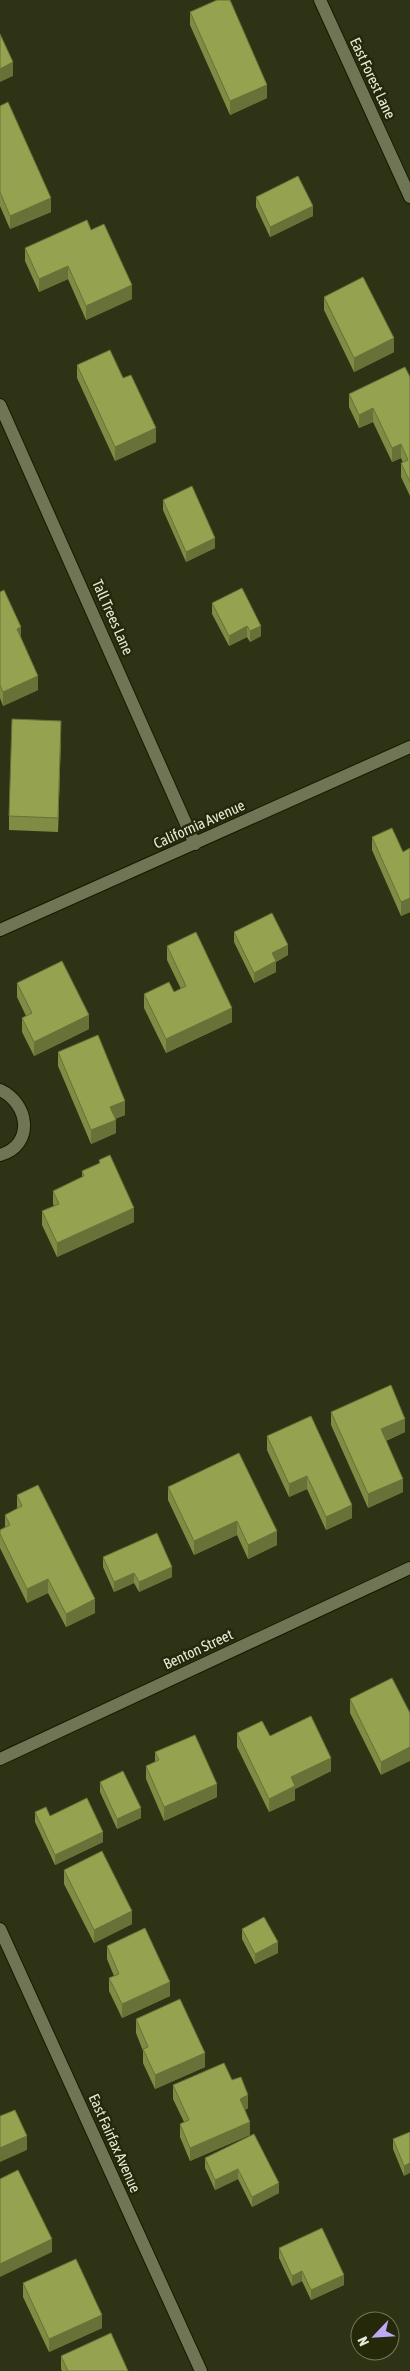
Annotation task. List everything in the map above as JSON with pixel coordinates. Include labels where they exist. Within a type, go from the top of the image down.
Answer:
[{"type":"street","name":"East Forest Lane","points":[[320,0],[410,197]]},
{"type":"street","name":"Tall Trees Lane","points":[[0,405],[195,844]]},
{"type":"street","name":"California Avenue","points":[[0,930],[410,747]]},
{"type":"street","points":[[0,1090],[15,1099],[21,1109],[24,1120],[23,1132],[19,1141],[11,1150],[0,1155]]},
{"type":"street","name":"Benton Street","points":[[0,1760],[410,1568]]},
{"type":"street","name":"East Fairfax Avenue","points":[[0,1929],[201,2371]]},
{"type":"building","points":[[217,0],[230,0],[267,85],[230,101],[190,12]]},
{"type":"building","points":[[0,34],[13,62],[0,69]]},
{"type":"building","points":[[8,102],[51,198],[10,216],[0,192],[0,106]]},
{"type":"building","points":[[298,176],[313,206],[270,227],[256,197]]},
{"type":"building","points":[[87,220],[91,230],[104,224],[132,285],[86,306],[68,266],[39,279],[25,248]]},
{"type":"building","points":[[363,277],[394,338],[354,358],[324,297]]},
{"type":"building","points":[[110,350],[123,378],[131,375],[156,428],[115,447],[77,365]]},
{"type":"building","points":[[405,367],[410,377],[410,482],[401,463],[408,460],[401,444],[392,448],[373,408],[359,415],[349,394]]},
{"type":"building","points":[[192,486],[215,538],[186,552],[163,500]]},
{"type":"building","points":[[242,588],[261,626],[250,631],[247,626],[229,636],[212,603]]},
{"type":"building","points":[[4,590],[21,627],[17,629],[38,676],[3,692],[0,685],[0,592]]},
{"type":"building","points":[[12,719],[61,721],[58,818],[9,816]]},
{"type":"building","points":[[392,828],[403,852],[410,848],[410,898],[401,902],[372,837]]},
{"type":"building","points":[[272,913],[288,945],[272,953],[276,961],[254,973],[234,932]]},
{"type":"building","points":[[196,932],[232,1008],[166,1039],[144,994],[169,982],[174,992],[186,986],[167,946]]},
{"type":"building","points":[[62,961],[89,1015],[34,1042],[22,1018],[32,1013],[17,983]]},
{"type":"building","points":[[98,1035],[125,1101],[110,1107],[116,1120],[91,1130],[58,1052]]},
{"type":"building","points":[[110,1155],[134,1208],[57,1243],[42,1211],[59,1204],[53,1191],[84,1176],[82,1171],[100,1163],[99,1160]]},
{"type":"building","points":[[391,1385],[405,1419],[381,1429],[403,1479],[368,1494],[331,1412]]},
{"type":"building","points":[[311,1416],[352,1505],[326,1517],[307,1476],[289,1484],[267,1436]]},
{"type":"building","points":[[239,1453],[277,1531],[248,1545],[237,1521],[194,1541],[168,1487]]},
{"type":"building","points":[[38,1485],[95,1599],[66,1614],[48,1579],[27,1589],[0,1534],[0,1530],[10,1525],[5,1515],[22,1506],[17,1495]]},
{"type":"building","points":[[157,1533],[172,1567],[139,1582],[134,1573],[114,1582],[103,1557]]},
{"type":"building","points":[[392,1678],[410,1713],[410,1747],[381,1762],[350,1699]]},
{"type":"building","points":[[311,1716],[331,1758],[291,1777],[295,1786],[269,1799],[237,1733],[262,1721],[270,1736]]},
{"type":"building","points":[[195,1735],[217,1784],[164,1807],[146,1766],[159,1760],[155,1752]]},
{"type":"building","points":[[123,1771],[141,1808],[117,1819],[100,1782]]},
{"type":"building","points":[[87,1798],[103,1832],[55,1855],[35,1812],[46,1807],[50,1816]]},
{"type":"building","points":[[102,1851],[132,1911],[94,1930],[64,1870]]},
{"type":"building","points":[[264,1917],[278,1942],[255,1954],[242,1929]]},
{"type":"building","points":[[145,1928],[170,1982],[122,2004],[109,1978],[119,1974],[107,1946]]},
{"type":"building","points":[[180,1999],[205,2053],[155,2075],[143,2049],[148,2047],[136,2019]]},
{"type":"building","points":[[224,2063],[232,2080],[241,2077],[248,2095],[240,2099],[250,2122],[190,2148],[180,2124],[189,2120],[173,2085]]},
{"type":"building","points":[[15,2110],[27,2136],[0,2148],[0,2116]]},
{"type":"building","points":[[410,2132],[410,2163],[404,2166],[393,2139]]},
{"type":"building","points":[[254,2134],[279,2183],[252,2197],[238,2169],[215,2180],[205,2158]]},
{"type":"building","points":[[18,2170],[52,2239],[0,2264],[0,2179]]},
{"type":"building","points":[[322,2228],[344,2275],[311,2290],[302,2271],[292,2276],[279,2248]]},
{"type":"building","points":[[76,2259],[102,2315],[49,2339],[23,2283]]},
{"type":"building","points":[[111,2333],[128,2371],[68,2371],[61,2356]]}]
